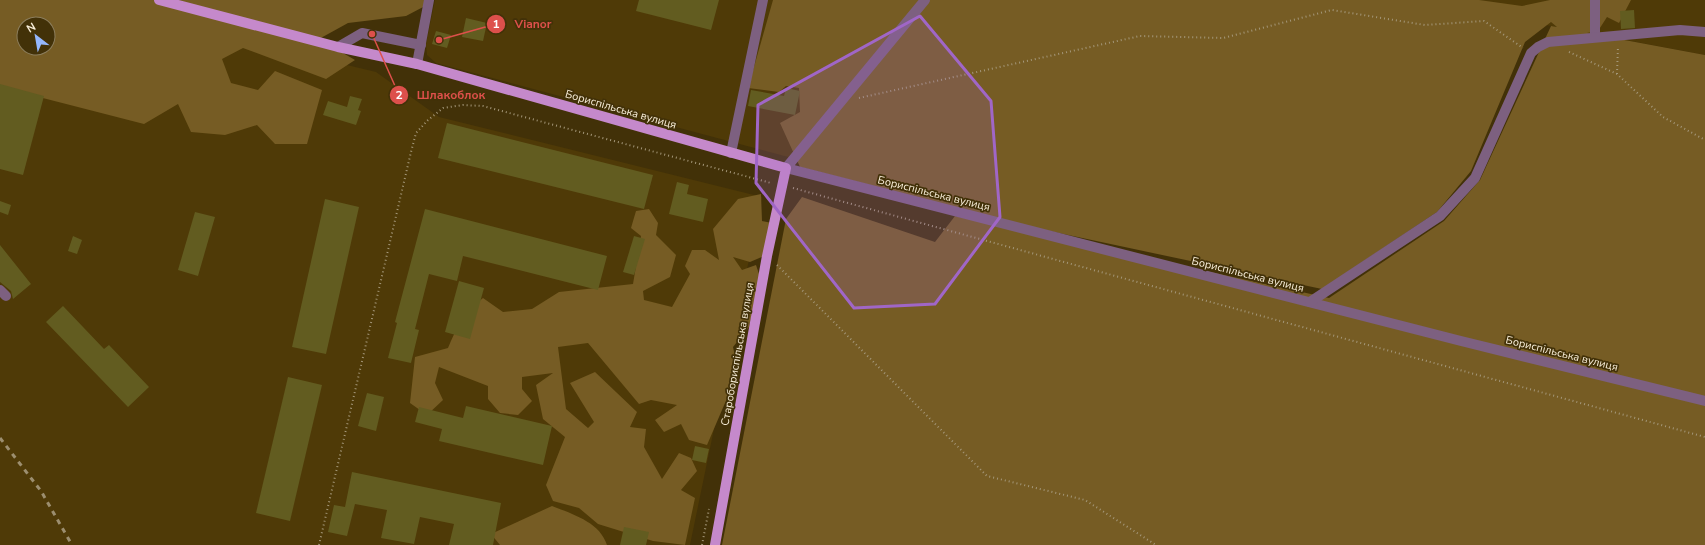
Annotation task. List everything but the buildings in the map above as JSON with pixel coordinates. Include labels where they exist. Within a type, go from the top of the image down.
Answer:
[{"type":"main road","name":"Бориспільська вулиця","points":[[159,0],[338,47],[417,64],[786,168]]},
{"type":"main road","name":"Старобориспільська вулиця","points":[[715,545],[767,256],[786,168]]},
{"type":"street","points":[[417,64],[429,0]]},
{"type":"street","points":[[731,153],[763,0]]},
{"type":"street","points":[[786,168],[925,0]]},
{"type":"street","points":[[1595,0],[1595,38]]},
{"type":"street","points":[[1310,302],[1440,216],[1475,178],[1531,53],[1538,47],[1548,42],[1619,35],[1680,30],[1705,32]]},
{"type":"street","points":[[338,47],[362,33],[421,45]]},
{"type":"street","name":"Бориспільська вулиця","points":[[786,168],[1705,401]]},
{"type":"path","points":[[840,102],[1140,36],[1223,38],[1332,10],[1425,26],[1484,21],[1531,53]]},
{"type":"path","points":[[1617,74],[1619,35]]},
{"type":"path","points":[[1568,52],[1617,74],[1664,116],[1705,140]]},
{"type":"path","points":[[319,545],[416,133],[428,120],[443,108],[463,104],[483,106],[782,185],[1705,437]]},
{"type":"path","points":[[767,256],[987,476],[1085,500],[1156,545]]},
{"type":"highlighted area","points":[[920,16],[991,101],[1000,217],[935,304],[854,308],[756,183],[758,105]]},
{"type":"shaded area","points":[[0,0],[78,0],[376,72],[439,117],[762,197],[690,545],[0,545]]},
{"type":"shaded area","points":[[0,0],[426,0],[425,6],[406,16],[348,23],[319,39],[355,60],[326,79],[243,48],[222,59],[231,83],[258,90],[275,71],[322,90],[307,144],[275,144],[257,125],[225,135],[191,132],[178,104],[144,124],[0,87]]},
{"type":"shaded area","points":[[435,0],[826,0],[792,158],[436,63],[427,55],[426,44]]},
{"type":"shaded area","points":[[773,0],[1479,0],[1522,6],[1550,0],[1631,0],[1619,23],[1607,17],[1598,31],[1587,33],[1705,55],[1705,545],[722,545],[786,219],[802,197],[935,242],[955,216],[1329,298],[1444,221],[1480,180],[1551,26],[1557,27],[1551,22],[1525,42],[1471,171],[1437,212],[1322,289],[1040,229],[800,167],[780,123],[800,112],[799,88],[786,86],[779,92],[748,88]]},
{"type":"shaded area","points":[[1412,0],[1705,0],[1705,55],[1551,26]]},
{"type":"shaded area","points":[[761,194],[762,221],[772,223],[764,256],[750,262],[733,257],[742,270],[756,265],[760,277],[749,327],[733,347],[737,366],[734,382],[707,445],[689,440],[681,424],[664,432],[655,420],[677,405],[651,400],[639,404],[588,343],[558,347],[566,409],[588,428],[594,422],[570,383],[595,372],[637,412],[630,427],[646,429],[644,447],[662,479],[679,453],[691,458],[697,471],[681,490],[695,498],[685,545],[653,541],[598,524],[579,508],[553,501],[546,485],[565,437],[543,419],[536,385],[553,373],[522,377],[522,389],[532,401],[518,415],[500,413],[488,399],[488,386],[439,367],[435,383],[443,400],[427,415],[410,403],[415,357],[448,348],[462,320],[471,308],[483,298],[503,312],[532,309],[559,292],[633,284],[641,236],[631,228],[636,211],[649,209],[658,223],[656,235],[676,255],[670,277],[643,291],[644,300],[672,307],[690,274],[685,266],[692,250],[705,250],[719,260],[713,229],[738,199]]},
{"type":"shaded area","points":[[552,506],[576,516],[592,525],[598,530],[607,545],[500,545],[491,534]]},
{"type":"railway","points":[[0,438],[41,491],[72,545]]},
{"type":"place","name":"Шлакоблок","points":[[372,34]]},
{"type":"place","name":"Vianor","points":[[439,40]]}]
